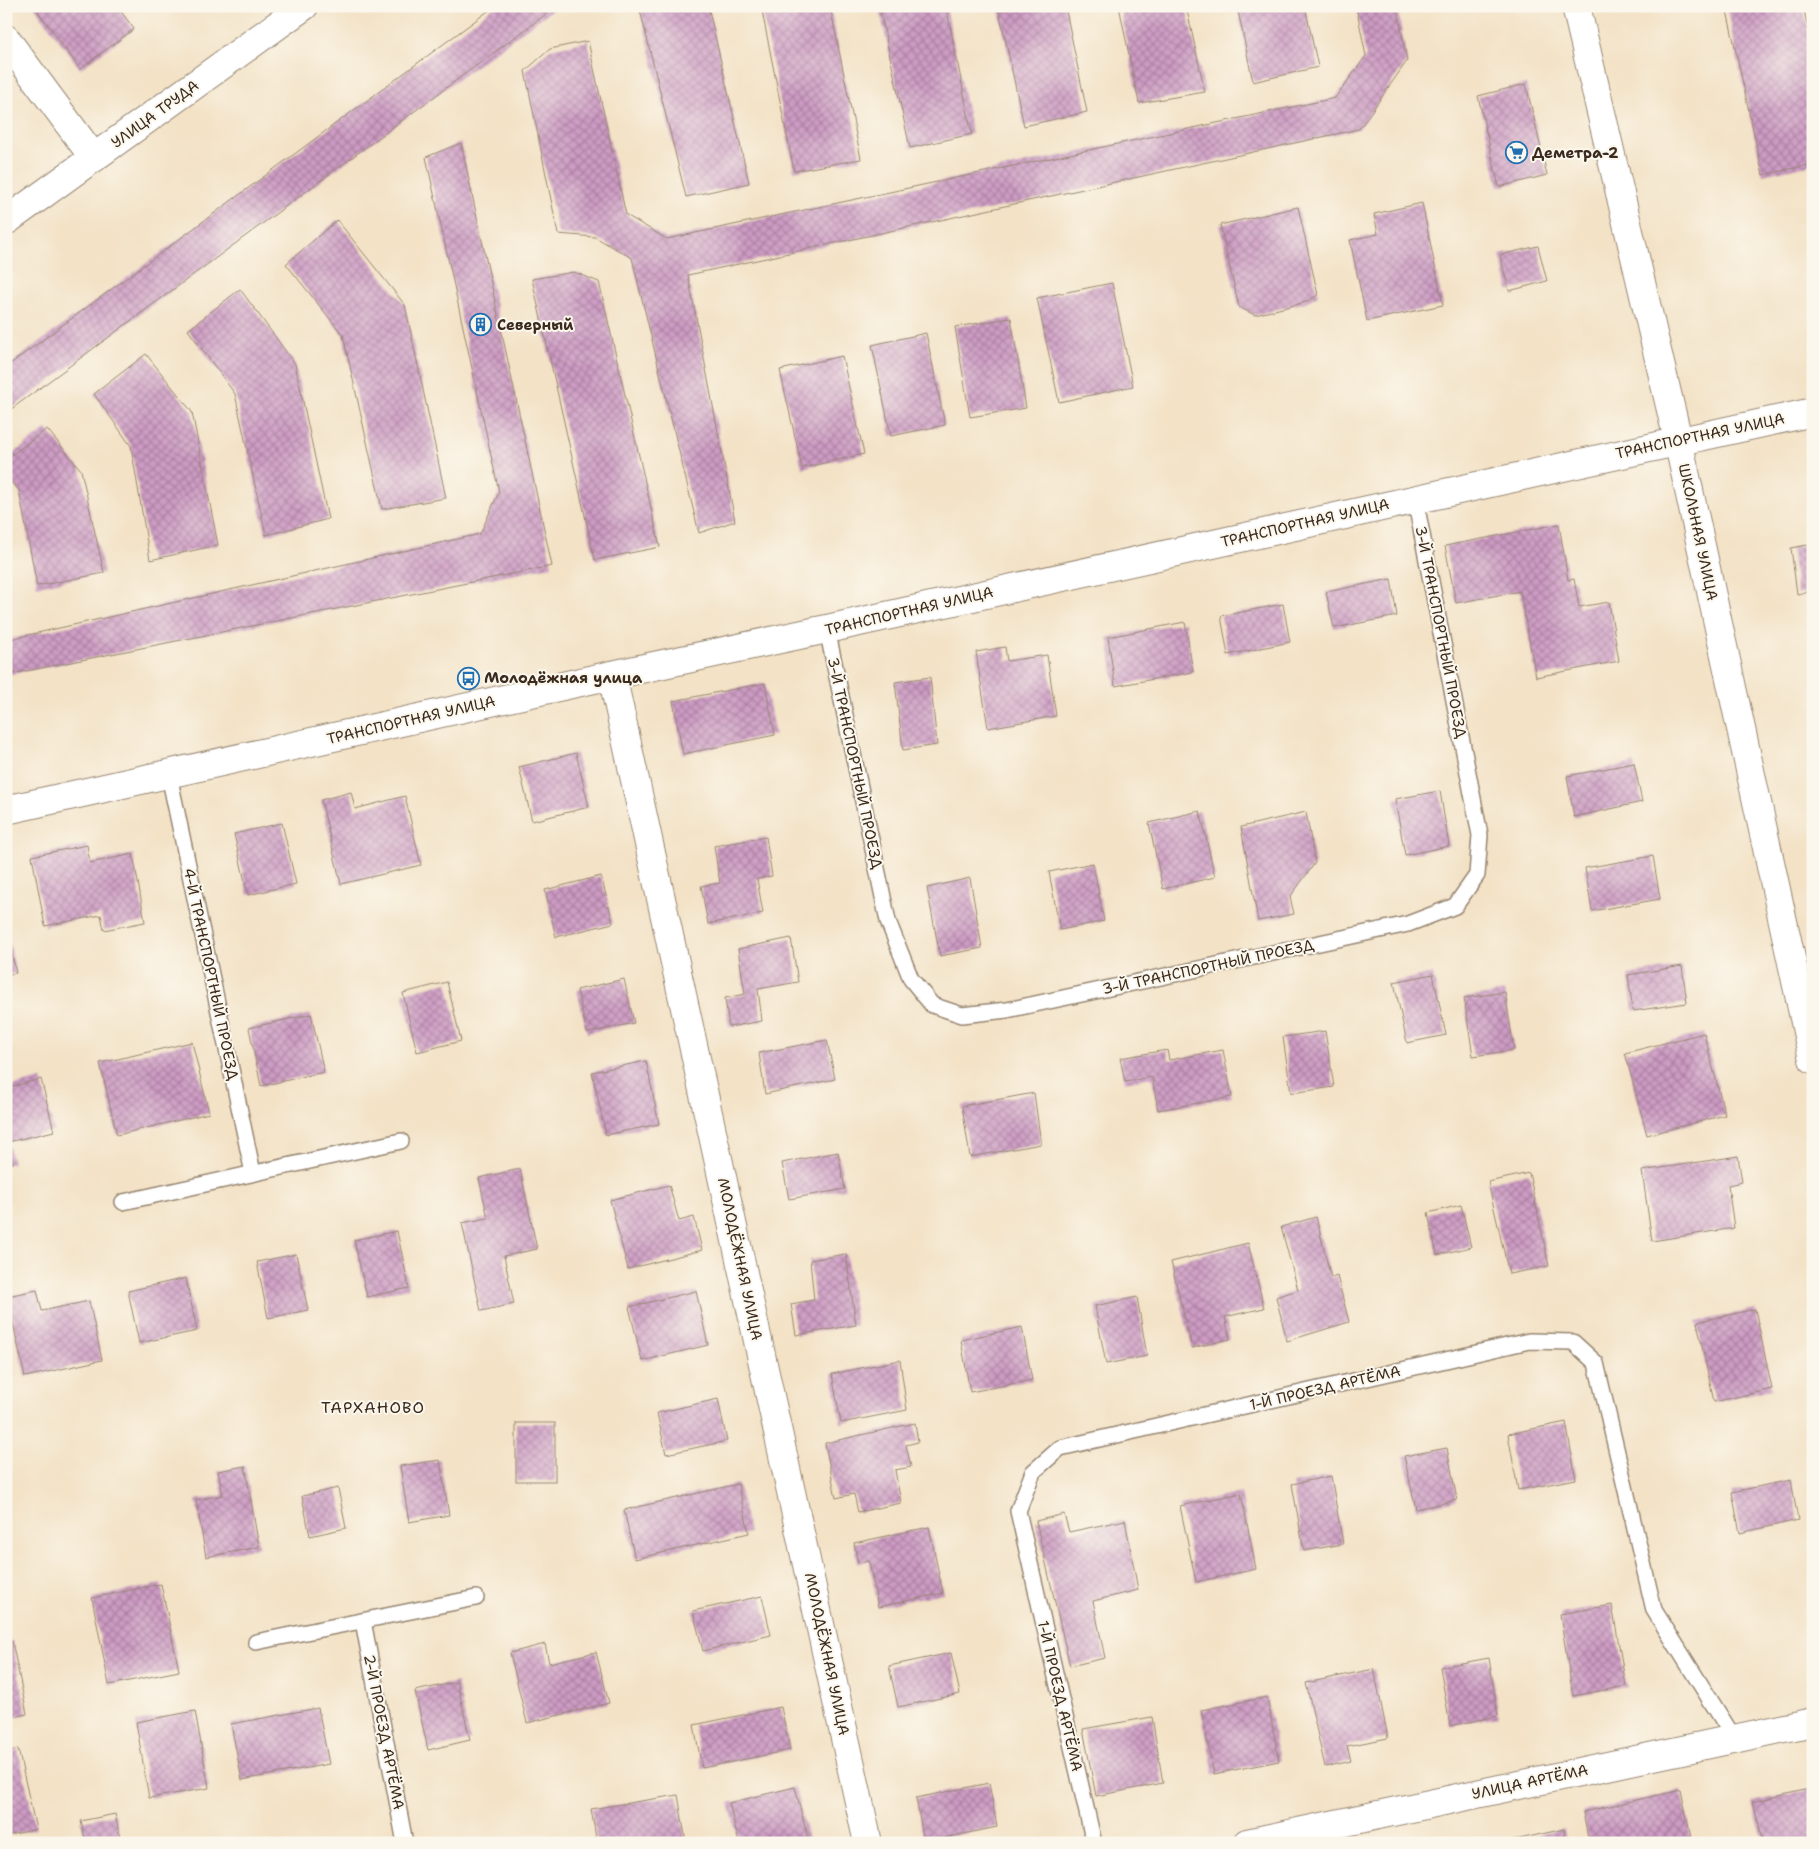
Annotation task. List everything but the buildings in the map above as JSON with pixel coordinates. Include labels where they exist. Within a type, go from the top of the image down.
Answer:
[{"type":"street","name":"УЛИЦА ТРУДА","points":[[6,221],[304,6]]},
{"type":"street","name":"ШКОЛЬНАЯ УЛИЦА","points":[[1576,6],[1678,440],[1813,1059]]},
{"type":"street","points":[[6,39],[94,158]]},
{"type":"street","name":"ТРАНСПОРТНАЯ УЛИЦА","points":[[6,810],[1678,440],[1813,412]]},
{"type":"street","name":"МОЛОДЁЖНАЯ УЛИЦА","points":[[612,675],[868,1843]]},
{"type":"street","name":"УЛИЦА АРТЁМА","points":[[1247,1843],[1813,1722]]},
{"type":"lane","name":"3-Й ТРАНСПОРТНЫЙ ПРОЕЗД","points":[[827,629],[888,921],[910,979],[932,1005],[962,1016],[1007,1010],[1408,924],[1455,906],[1477,875],[1480,835],[1415,498]]},
{"type":"lane","name":"4-Й ТРАНСПОРТНЫЙ ПРОЕЗД","points":[[168,775],[253,1173]]},
{"type":"lane","points":[[123,1202],[401,1141]]},
{"type":"lane","name":"1-Й ПРОЕЗД АРТЁМА","points":[[1094,1843],[1018,1511],[1033,1472],[1060,1448],[1529,1341],[1573,1342],[1596,1363],[1654,1610],[1734,1738]]},
{"type":"lane","points":[[256,1642],[476,1598]]},
{"type":"lane","name":"2-Й ПРОЕЗД АРТЁМА","points":[[363,1621],[405,1843]]},
{"type":"place","name":"Деметра-2","points":[[1516,153]]},
{"type":"place","name":"Северный","points":[[481,325]]},
{"type":"place","name":"Молодёжная улица","points":[[468,678]]},
{"type":"district","name":"ТАРХАНОВО","points":[[373,1407]]}]
